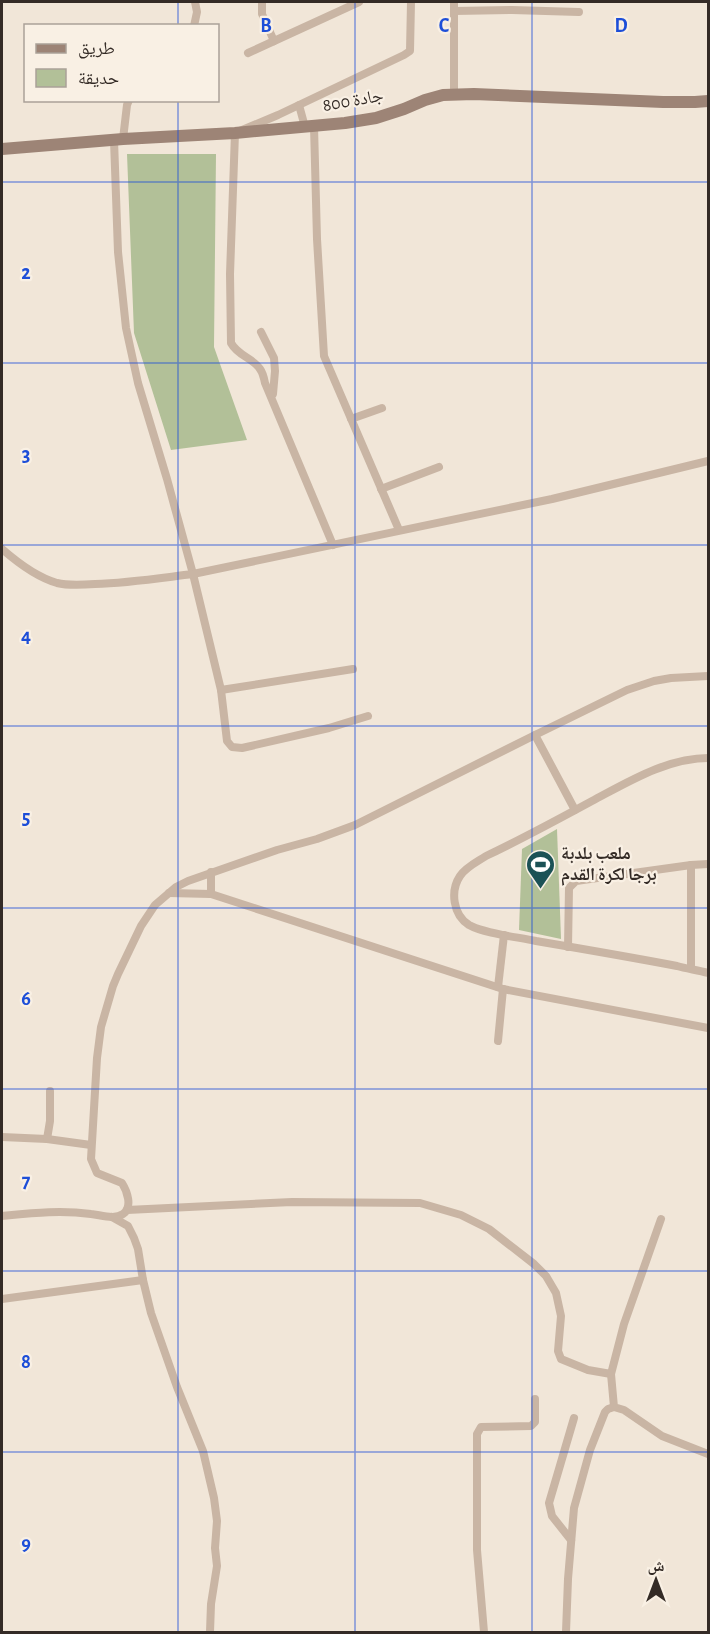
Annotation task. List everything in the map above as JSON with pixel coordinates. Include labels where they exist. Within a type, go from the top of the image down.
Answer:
[{"type":"main road","name":"جادة 800","points":[[2,149],[345,123],[376,118],[425,100],[454,94],[663,102],[708,101]]},
{"type":"street","points":[[194,24],[197,12],[195,2]]},
{"type":"street","points":[[262,2],[262,14],[274,41]]},
{"type":"street","points":[[248,53],[359,2]]},
{"type":"street","points":[[333,545],[260,368],[240,354],[231,343],[230,274],[235,133],[299,105],[410,51],[411,2]]},
{"type":"street","points":[[454,94],[454,6],[579,12]]},
{"type":"street","points":[[128,102],[119,140],[118,252],[126,328],[138,383],[193,574],[221,690],[227,741],[230,746],[236,748],[329,728],[368,716]]},
{"type":"street","points":[[299,105],[309,127],[324,356],[399,530]]},
{"type":"street","points":[[261,332],[274,358],[273,401]]},
{"type":"street","points":[[351,419],[382,408]]},
{"type":"street","points":[[2,549],[40,576],[65,584],[106,584],[148,580],[193,574],[552,499],[708,461]]},
{"type":"street","points":[[381,489],[439,467]]},
{"type":"street","points":[[221,690],[353,669]]},
{"type":"street","points":[[2,1216],[55,1211],[111,1217],[122,1215],[127,1210],[127,1194],[122,1184],[95,1171],[92,1159],[91,1144],[101,1028],[113,986],[141,926],[155,905],[176,887],[211,872],[355,825],[534,735],[642,685],[671,678],[708,676]]},
{"type":"street","points":[[534,735],[575,810]]},
{"type":"street","points":[[708,758],[697,758],[639,777],[486,856],[472,864],[459,877],[454,900],[461,919],[474,927],[504,935],[691,968],[708,973]]},
{"type":"street","points":[[568,946],[569,888],[574,882],[708,864]]},
{"type":"street","points":[[691,865],[691,968]]},
{"type":"street","points":[[211,872],[211,894]]},
{"type":"street","points":[[170,892],[211,894],[501,988],[708,1028]]},
{"type":"street","points":[[498,1041],[504,935]]},
{"type":"street","points":[[47,1139],[50,1121],[50,1091]]},
{"type":"street","points":[[2,1137],[91,1144]]},
{"type":"street","points":[[127,1210],[292,1202],[420,1203],[461,1215],[489,1229],[546,1276],[555,1293],[561,1316],[558,1351],[561,1359],[588,1370],[611,1374]]},
{"type":"street","points":[[111,1217],[126,1224],[132,1232],[159,1338],[203,1451],[217,1521],[215,1548],[217,1566],[211,1604],[210,1632]]},
{"type":"street","points":[[614,1407],[611,1374],[624,1324],[661,1219]]},
{"type":"street","points":[[2,1299],[143,1280]]},
{"type":"street","points":[[484,1632],[477,1550],[477,1434],[481,1427],[531,1426],[534,1422],[535,1399]]},
{"type":"street","points":[[566,1632],[574,1508],[590,1450],[605,1412],[614,1407],[624,1410],[662,1436],[708,1454]]},
{"type":"street","points":[[571,1540],[552,1516],[549,1503],[574,1418]]},
{"type":"green space","points":[[127,154],[216,154],[214,347],[247,440],[171,450],[134,333]]},
{"type":"green space","name":"ملعب بلدبة برجا لكرة القدم","points":[[557,829],[561,939],[519,930],[522,849]]},
{"type":"place","name":"ملعب بلدبة برجا لكرة القدم","points":[[540,890]]}]
